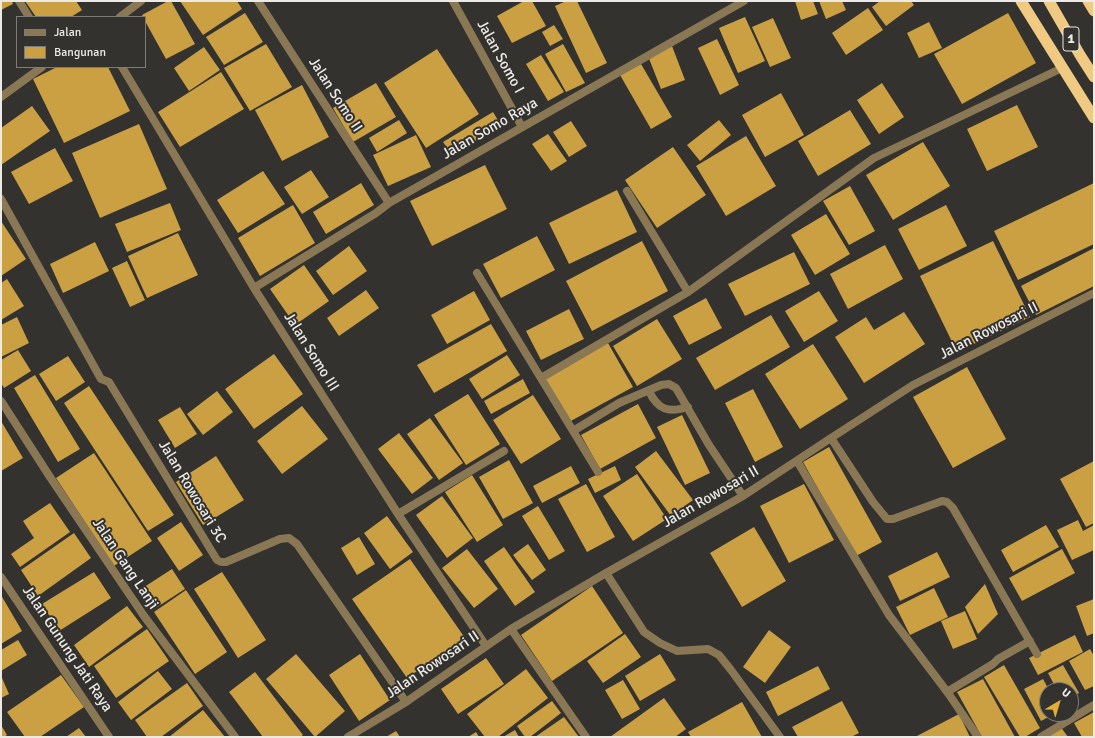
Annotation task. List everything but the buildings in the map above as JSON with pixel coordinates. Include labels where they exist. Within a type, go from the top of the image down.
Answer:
[{"type":"highway","points":[[1021,1],[1094,118]]},
{"type":"highway","name":"1","points":[[1049,1],[1094,77]]},
{"type":"highway","name":"1","points":[[1088,1],[1094,11]]},
{"type":"street","points":[[19,1],[28,16]]},
{"type":"street","points":[[121,16],[141,1]]},
{"type":"street","name":"Jalan Somo II","points":[[258,1],[389,203]]},
{"type":"street","name":"Jalan Somo I","points":[[453,1],[522,127]]},
{"type":"street","name":"Jalan Somo Raya","points":[[254,288],[376,213],[389,203],[744,1]]},
{"type":"street","points":[[1,97],[41,68]]},
{"type":"street","name":"Jalan Somo III","points":[[123,68],[254,288],[398,514],[486,646]]},
{"type":"street","points":[[541,378],[688,292],[874,158],[1062,68]]},
{"type":"street","points":[[627,191],[688,292]]},
{"type":"street","name":"Jalan Rowosari 3C","points":[[1,199],[101,379],[109,382],[217,560],[226,562],[280,539],[289,538],[297,544],[406,702]]},
{"type":"street","points":[[477,273],[598,472]]},
{"type":"street","name":"Jalan Rowosari II","points":[[348,737],[406,702],[511,629],[606,573],[743,496],[913,386],[1094,293]]},
{"type":"street","points":[[573,431],[618,403],[669,384],[676,388],[709,445],[743,496]]},
{"type":"street","points":[[649,391],[654,401],[669,410],[677,410],[688,407]]},
{"type":"street","name":"Jalan Gang Lanji","points":[[1,401],[50,478],[144,616],[235,737]]},
{"type":"street","points":[[831,438],[873,502],[887,519],[893,519],[942,501],[948,502],[953,508],[1037,654]]},
{"type":"street","points":[[398,514],[504,451]]},
{"type":"street","points":[[797,461],[890,615],[978,737]]},
{"type":"street","points":[[606,573],[644,632],[660,643],[677,650],[708,649],[719,655],[780,737]]},
{"type":"street","name":"Jalan Gunung Jati Raya","points":[[1,577],[109,737]]},
{"type":"street","points":[[511,629],[586,737]]},
{"type":"street","points":[[947,692],[994,664],[998,659],[1030,641]]},
{"type":"street","points":[[1041,737],[1094,705]]}]
